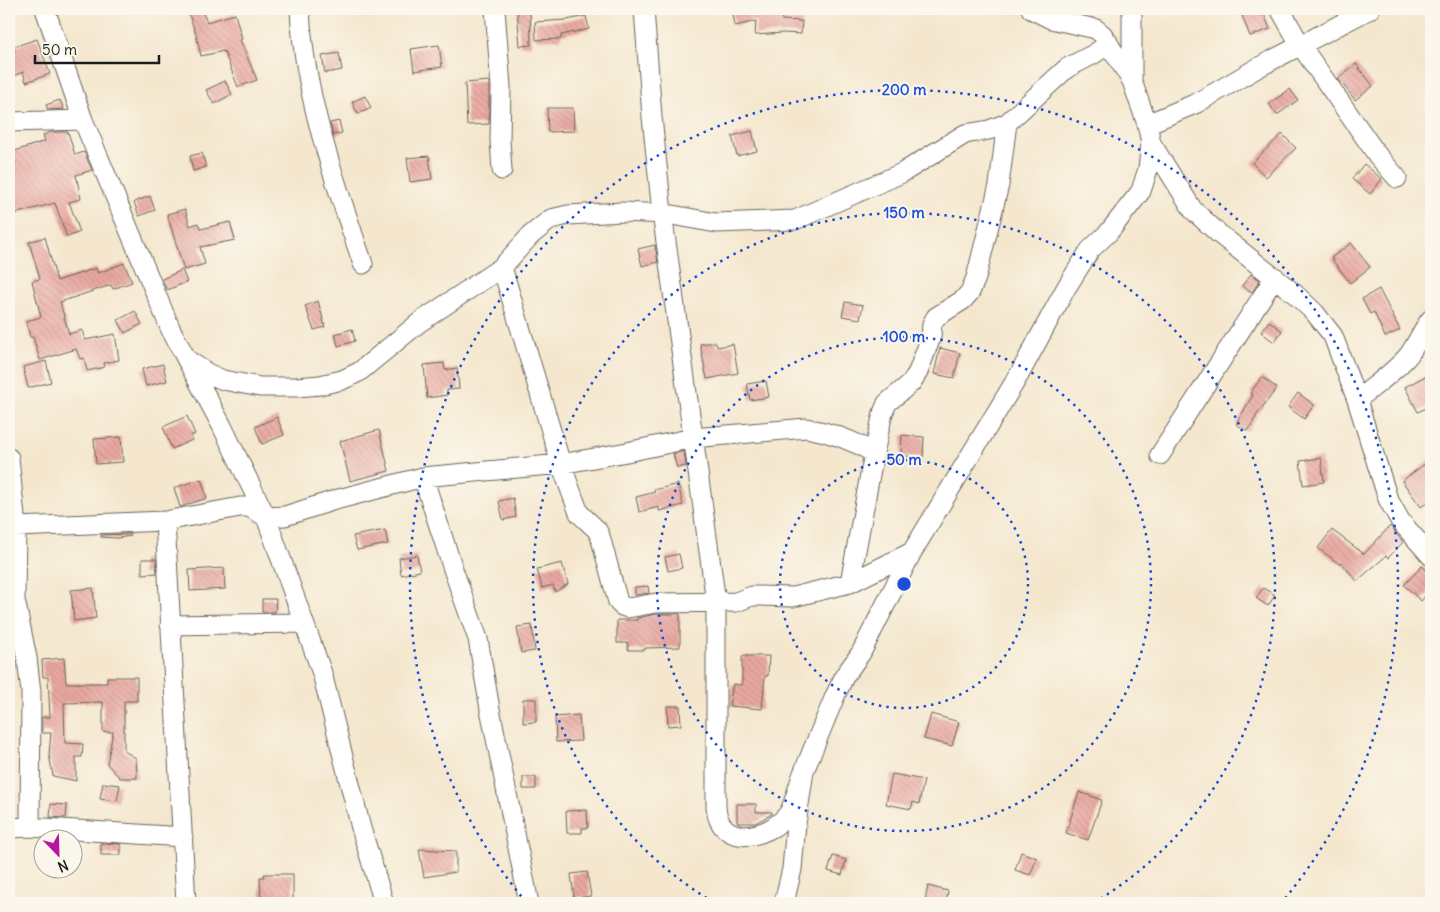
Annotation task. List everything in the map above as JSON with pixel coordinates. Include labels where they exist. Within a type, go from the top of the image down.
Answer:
[{"type":"street","points":[[45,9],[83,120],[171,330],[222,426],[266,517],[322,673],[361,828],[384,903]]},
{"type":"street","points":[[300,9],[304,50],[316,118],[363,264]]},
{"type":"street","points":[[495,9],[501,87],[500,140],[502,170]]},
{"type":"street","points":[[644,9],[652,117],[662,213],[716,602],[716,816],[721,825],[727,830],[745,836],[765,832],[775,826],[790,812],[798,784],[835,696],[845,675],[862,653],[912,552],[1019,375],[1066,288],[1090,250],[1109,232],[1141,191],[1148,169],[1151,143],[1147,124],[1132,81],[1108,42],[1096,29],[1051,19],[1031,9]]},
{"type":"street","points":[[1132,9],[1132,81]]},
{"type":"street","points":[[1280,9],[1301,46],[1378,156],[1398,178]]},
{"type":"street","points":[[1147,124],[1197,103],[1259,67],[1370,9]]},
{"type":"street","points":[[186,359],[207,373],[223,380],[260,387],[312,386],[342,380],[360,372],[420,322],[502,267],[531,235],[551,220],[568,215],[622,212],[662,213],[716,222],[795,220],[902,173],[965,134],[989,130],[1007,123],[1067,68],[1094,54],[1108,42]]},
{"type":"street","points":[[9,122],[83,120]]},
{"type":"street","points":[[850,583],[883,413],[887,403],[910,383],[918,372],[931,337],[932,324],[936,316],[963,300],[970,292],[976,278],[999,185],[1007,123]]},
{"type":"street","points":[[1151,143],[1193,210],[1218,233],[1275,277],[1315,313],[1333,336],[1357,400],[1388,498],[1401,522],[1431,556]]},
{"type":"street","points":[[502,267],[561,464],[579,513],[597,530],[600,536],[618,602],[622,606],[628,608],[656,603],[736,602],[752,596],[793,597],[850,583],[912,552]]},
{"type":"street","points":[[1160,455],[1275,277]]},
{"type":"street","points":[[1357,400],[1394,370],[1408,355],[1431,319]]},
{"type":"street","points":[[16,527],[165,521],[240,507],[249,507],[266,517],[285,516],[335,500],[424,477],[561,464],[693,438],[806,428],[862,446],[874,453]]},
{"type":"street","points":[[9,458],[16,527],[12,600],[27,658],[31,692],[30,827]]},
{"type":"street","points":[[424,477],[454,572],[478,639],[529,903]]},
{"type":"street","points":[[165,521],[186,903]]},
{"type":"street","points":[[170,625],[303,623]]},
{"type":"street","points":[[784,903],[792,869],[804,771]]},
{"type":"street","points":[[9,828],[30,827],[183,837]]},
{"type":"building","points":[[201,9],[207,22],[235,14],[242,39],[240,40],[257,80],[238,87],[224,51],[201,56],[188,12]]},
{"type":"building","points":[[517,9],[530,9],[531,45],[520,46]]},
{"type":"building","points":[[732,9],[785,9],[785,14],[781,15],[782,20],[802,21],[801,34],[755,35],[756,21],[735,26]]},
{"type":"building","points":[[1251,9],[1262,9],[1270,29],[1250,36],[1241,13]]},
{"type":"building","points":[[586,16],[589,29],[561,35],[561,39],[536,40],[535,22],[567,20]]},
{"type":"building","points":[[37,39],[50,74],[26,82],[23,72],[9,78],[9,53],[15,51],[13,47]]},
{"type":"building","points":[[439,45],[442,67],[414,71],[411,49]]},
{"type":"building","points":[[339,53],[342,70],[325,73],[322,56]]},
{"type":"building","points":[[1356,64],[1373,86],[1355,100],[1338,78]]},
{"type":"building","points":[[225,81],[232,94],[214,104],[206,90]]},
{"type":"building","points":[[489,81],[489,124],[467,125],[465,83]]},
{"type":"building","points":[[1290,89],[1298,100],[1277,115],[1269,104]]},
{"type":"building","points":[[365,96],[371,108],[358,114],[352,102]]},
{"type":"building","points":[[60,100],[64,109],[48,110],[46,105]]},
{"type":"building","points":[[547,108],[573,108],[574,131],[548,132]]},
{"type":"building","points":[[339,121],[342,133],[333,135],[330,123]]},
{"type":"building","points":[[752,131],[757,151],[737,156],[732,136]]},
{"type":"building","points":[[52,132],[68,132],[75,155],[84,152],[92,170],[76,175],[81,199],[69,202],[80,232],[67,237],[55,203],[14,214],[9,195],[9,166],[16,164],[12,152],[45,141],[43,135]]},
{"type":"building","points":[[1282,134],[1296,148],[1266,177],[1252,163]]},
{"type":"building","points":[[202,153],[206,167],[193,171],[190,156]]},
{"type":"building","points":[[429,156],[432,179],[410,182],[407,158]]},
{"type":"building","points":[[1364,164],[1382,179],[1370,194],[1352,179]]},
{"type":"building","points":[[150,196],[155,210],[139,216],[134,202]]},
{"type":"building","points":[[185,209],[190,226],[198,223],[201,229],[230,222],[235,240],[200,247],[205,264],[184,270],[167,214]]},
{"type":"building","points":[[45,237],[57,281],[96,268],[98,273],[124,263],[132,282],[113,289],[111,285],[60,302],[69,334],[82,330],[85,340],[115,334],[119,360],[104,363],[105,367],[87,371],[84,358],[80,359],[76,349],[40,360],[33,337],[30,337],[26,321],[41,317],[32,281],[40,279],[29,242]]},
{"type":"building","points":[[1351,243],[1370,267],[1350,283],[1331,258]]},
{"type":"building","points":[[655,245],[658,262],[642,266],[638,249]]},
{"type":"building","points":[[182,270],[187,282],[167,290],[162,279]]},
{"type":"building","points":[[1251,274],[1260,280],[1252,292],[1242,286]]},
{"type":"building","points":[[1379,289],[1400,330],[1385,337],[1374,312],[1370,314],[1362,299]]},
{"type":"building","points":[[318,301],[325,327],[314,330],[305,306]]},
{"type":"building","points":[[845,302],[863,305],[860,319],[842,316]]},
{"type":"building","points":[[135,311],[142,324],[125,333],[118,320]]},
{"type":"building","points":[[1269,321],[1282,331],[1274,342],[1261,332]]},
{"type":"building","points":[[352,329],[355,341],[338,346],[335,334]]},
{"type":"building","points":[[716,342],[717,347],[733,344],[738,373],[707,379],[700,344]]},
{"type":"building","points":[[940,348],[960,353],[954,378],[934,374]]},
{"type":"building","points":[[46,361],[51,382],[28,388],[23,367]]},
{"type":"building","points":[[444,363],[445,370],[457,368],[459,389],[447,390],[447,395],[427,398],[424,365]]},
{"type":"building","points":[[163,364],[167,381],[146,386],[142,369]]},
{"type":"building","points":[[1431,373],[1431,405],[1418,412],[1405,387]]},
{"type":"building","points":[[1262,377],[1277,388],[1258,413],[1248,431],[1236,424],[1253,395],[1250,393]]},
{"type":"building","points":[[766,381],[769,397],[750,400],[747,384]]},
{"type":"building","points":[[1298,393],[1314,405],[1304,419],[1288,407]]},
{"type":"building","points":[[187,416],[195,434],[190,436],[192,440],[172,449],[163,427]]},
{"type":"building","points":[[277,417],[284,435],[262,444],[255,427]]},
{"type":"building","points":[[379,430],[389,471],[350,481],[340,441]]},
{"type":"building","points":[[902,435],[924,437],[923,457],[901,456]]},
{"type":"building","points":[[121,437],[123,462],[96,464],[94,439]]},
{"type":"building","points":[[684,451],[686,466],[677,468],[673,454]]},
{"type":"building","points":[[1321,458],[1324,482],[1303,485],[1300,461]]},
{"type":"building","points":[[1431,459],[1431,500],[1421,507],[1402,481]]},
{"type":"building","points":[[201,479],[207,498],[180,507],[174,488]]},
{"type":"building","points":[[678,484],[683,505],[659,511],[659,507],[639,512],[636,497]]},
{"type":"building","points":[[513,498],[516,517],[503,520],[499,501]]},
{"type":"building","points":[[1390,526],[1403,542],[1388,558],[1386,556],[1357,581],[1341,562],[1339,564],[1318,548],[1332,530],[1364,554]]},
{"type":"building","points":[[385,530],[388,544],[357,550],[353,536]]},
{"type":"building","points":[[130,534],[131,536],[117,538],[101,537],[101,535]]},
{"type":"building","points":[[679,554],[682,568],[668,571],[665,557]]},
{"type":"building","points":[[417,555],[420,571],[401,575],[399,558]]},
{"type":"building","points":[[142,559],[156,559],[157,573],[142,574]]},
{"type":"building","points":[[562,563],[568,584],[555,592],[553,585],[542,588],[537,569]]},
{"type":"building","points":[[1422,566],[1431,574],[1431,590],[1421,601],[1404,585]]},
{"type":"building","points":[[224,568],[225,589],[190,591],[189,570]]},
{"type":"building","points":[[648,586],[649,593],[635,595],[635,587]]},
{"type":"building","points":[[93,588],[96,618],[74,621],[71,590]]},
{"type":"building","points":[[1263,588],[1275,595],[1268,606],[1256,598]]},
{"type":"building","points":[[262,599],[276,599],[275,612],[262,612]]},
{"type":"building","points":[[657,614],[680,614],[680,647],[628,650],[628,643],[617,643],[617,620],[637,620],[637,618]]},
{"type":"building","points":[[532,625],[535,651],[521,653],[517,627]]},
{"type":"building","points":[[742,656],[769,656],[768,676],[765,676],[762,709],[729,706],[733,684],[742,685]]},
{"type":"building","points":[[64,658],[66,683],[107,683],[107,677],[137,677],[137,701],[124,701],[124,751],[136,758],[137,778],[120,778],[107,764],[113,732],[103,732],[103,702],[64,703],[65,743],[83,744],[82,757],[76,757],[76,781],[53,776],[49,754],[51,733],[42,733],[42,717],[50,717],[48,677],[43,677],[42,660]]},
{"type":"building","points":[[523,699],[536,699],[536,722],[523,723]]},
{"type":"building","points":[[667,706],[680,706],[681,725],[668,726]]},
{"type":"building","points":[[931,714],[959,722],[952,746],[924,739]]},
{"type":"building","points":[[579,715],[581,741],[556,742],[555,717]]},
{"type":"building","points":[[892,774],[924,780],[919,804],[913,802],[911,809],[886,804]]},
{"type":"building","points":[[523,777],[536,777],[536,789],[523,789]]},
{"type":"building","points":[[103,783],[120,785],[117,801],[100,799]]},
{"type":"building","points":[[1079,792],[1102,800],[1088,840],[1066,833]]},
{"type":"building","points":[[51,804],[67,805],[66,818],[50,817]]},
{"type":"building","points":[[737,804],[756,804],[756,812],[772,812],[772,814],[755,823],[739,823],[737,822]]},
{"type":"building","points":[[587,810],[588,828],[582,828],[582,833],[567,833],[566,811]]},
{"type":"building","points":[[101,843],[121,844],[121,855],[101,855]]},
{"type":"building","points":[[419,849],[456,851],[456,872],[424,877]]},
{"type":"building","points":[[1021,852],[1037,858],[1030,875],[1015,870]]},
{"type":"building","points":[[833,856],[846,860],[842,875],[828,871]]},
{"type":"building","points":[[587,872],[591,896],[574,898],[571,874]]},
{"type":"building","points":[[264,874],[293,874],[293,903],[261,902],[260,877],[264,877]]},
{"type":"building","points":[[928,886],[948,891],[946,903],[925,900]]}]
